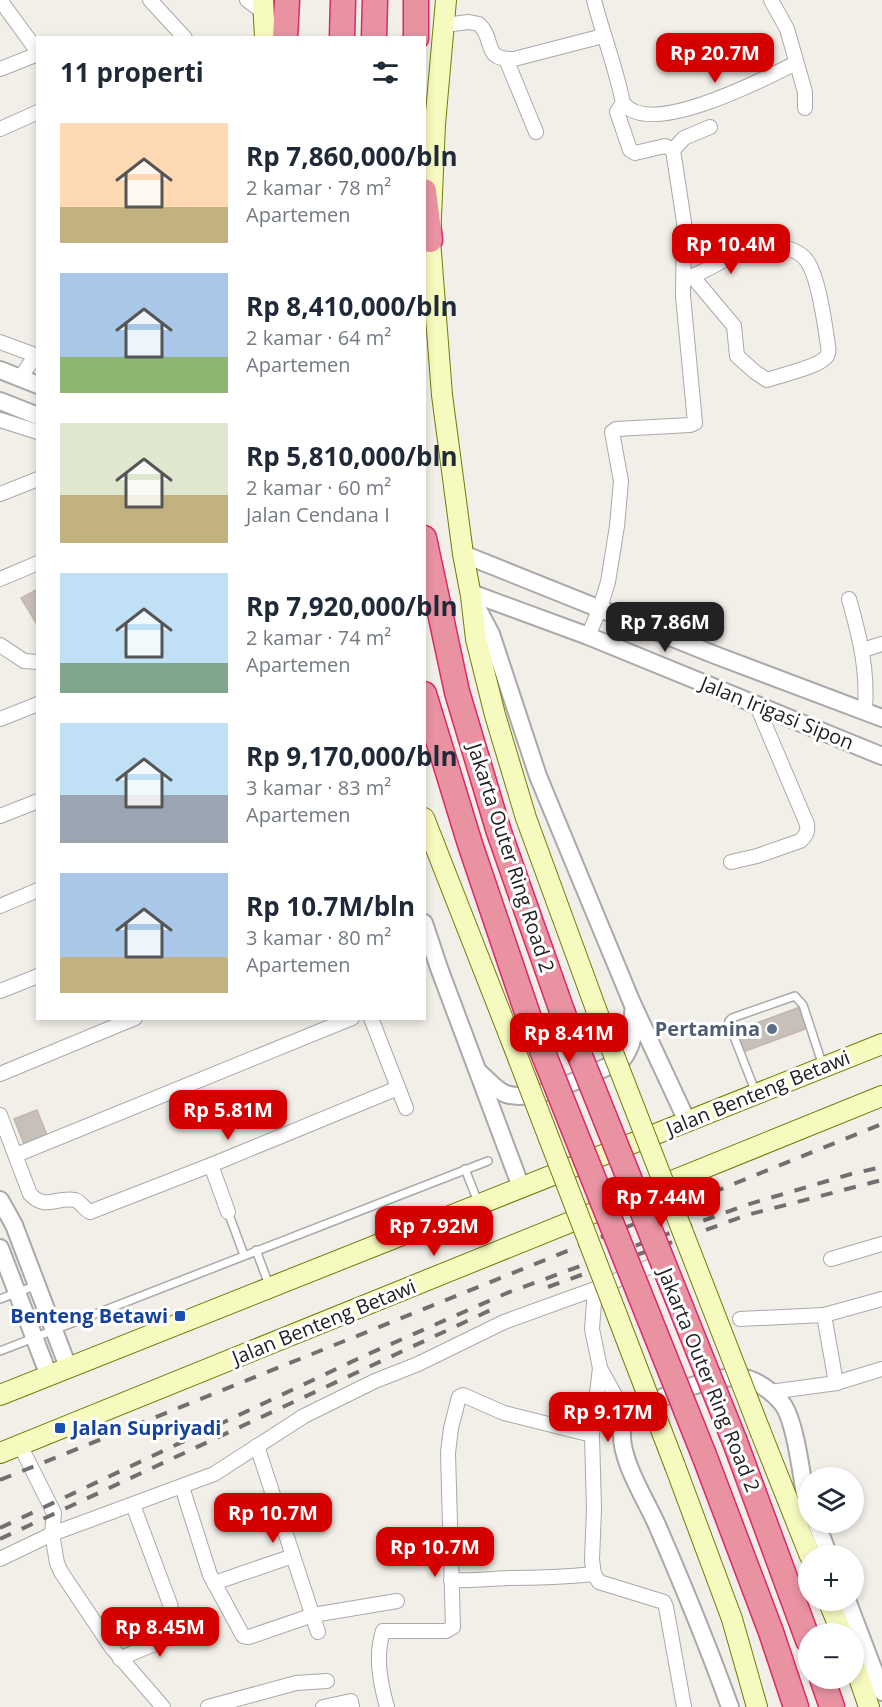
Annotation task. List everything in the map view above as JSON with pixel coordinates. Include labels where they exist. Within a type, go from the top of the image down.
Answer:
[{"type":"highway","points":[[285,36],[286,0]]},
{"type":"highway","points":[[342,36],[343,0]]},
{"type":"highway","points":[[374,36],[375,0]]},
{"type":"highway","points":[[416,0],[416,36]]},
{"type":"highway","points":[[426,207],[430,240]]},
{"type":"highway","name":"Jakarta Outer Ring Road 2","points":[[426,548],[457,692],[499,832],[562,1011],[735,1442],[802,1623]]},
{"type":"highway","name":"Jakarta Outer Ring Road 2","points":[[426,701],[470,844],[528,1015],[704,1455],[771,1632],[796,1707]]},
{"type":"highway","points":[[825,1689],[831,1707]]},
{"type":"main road","points":[[446,0],[435,124],[430,240],[442,395],[476,639],[526,818],[596,1009],[806,1545]]},
{"type":"main road","points":[[258,4],[264,36]]},
{"type":"main road","points":[[426,823],[675,1466],[732,1619],[757,1707]]},
{"type":"main road","name":"Jalan Benteng Betawi","points":[[0,1395],[882,1044]]},
{"type":"main road","name":"Jalan Benteng Betawi","points":[[0,1453],[882,1096]]},
{"type":"main road","points":[[863,1689],[869,1707]]},
{"type":"street","points":[[150,0],[183,36]]},
{"type":"street","points":[[594,0],[603,36],[620,85],[623,103],[632,111],[657,113],[692,108],[729,96],[796,63]]},
{"type":"street","points":[[771,0],[786,29],[805,92],[805,108]]},
{"type":"street","points":[[1,2],[36,50]]},
{"type":"street","points":[[444,26],[469,22],[479,24],[485,31],[492,53],[506,59],[514,59],[603,36]]},
{"type":"street","points":[[0,69],[36,54]]},
{"type":"street","points":[[506,59],[536,132]]},
{"type":"street","points":[[623,103],[617,112],[630,150],[635,153],[665,146],[673,150]]},
{"type":"street","points":[[0,129],[36,113]]},
{"type":"street","points":[[673,150],[684,138],[710,127]]},
{"type":"street","points":[[588,635],[600,609],[612,567],[621,491],[612,432],[616,429],[695,423],[686,346],[688,278],[684,222],[673,150]]},
{"type":"street","points":[[774,246],[787,248],[807,261],[819,292],[829,353],[826,358],[767,380],[754,372],[737,356],[734,326],[688,278],[751,248],[774,246]]},
{"type":"street","points":[[0,342],[36,356]]},
{"type":"street","points":[[20,378],[36,357]]},
{"type":"street","points":[[0,370],[36,384]]},
{"type":"street","points":[[0,401],[36,415]]},
{"type":"street","points":[[0,420],[36,431]]},
{"type":"street","points":[[0,494],[36,480]]},
{"type":"street","name":"Jalan Irigasi Sipon","points":[[463,556],[882,718]]},
{"type":"street","points":[[0,579],[36,564]]},
{"type":"street","points":[[471,593],[492,634],[538,776],[632,1003],[687,1121]]},
{"type":"street","name":"Jalan Irigasi Sipon","points":[[471,593],[588,635],[882,756]]},
{"type":"street","points":[[849,599],[863,650],[866,686],[865,711]]},
{"type":"street","points":[[863,650],[882,644]]},
{"type":"street","points":[[0,645],[24,661],[36,662]]},
{"type":"street","points":[[0,719],[36,705]]},
{"type":"street","points":[[731,862],[757,856],[800,841],[805,837],[807,831],[807,824],[757,706]]},
{"type":"street","points":[[0,816],[36,802]]},
{"type":"street","points":[[0,906],[36,891]]},
{"type":"street","points":[[426,929],[521,1187]]},
{"type":"street","points":[[0,991],[36,977]]},
{"type":"street","points":[[478,1072],[503,1093],[521,1098],[539,1095],[622,1060],[630,1049],[634,1033],[632,1003]]},
{"type":"street","points":[[0,1074],[130,1020]]},
{"type":"street","points":[[16,1155],[347,1020]]},
{"type":"street","points":[[372,1020],[406,1108]]},
{"type":"street","points":[[0,1115],[30,1194],[37,1201],[44,1203],[78,1201],[90,1212],[398,1088]]},
{"type":"street","points":[[211,1165],[228,1212]]},
{"type":"street","points":[[0,1200],[14,1225],[68,1367]]},
{"type":"street","points":[[831,1258],[882,1244]]},
{"type":"street","points":[[0,1248],[49,1376]]},
{"type":"street","points":[[0,1558],[52,1534],[214,1474],[304,1416],[375,1381],[417,1364],[504,1322],[659,1263]]},
{"type":"street","points":[[595,1289],[592,1329],[600,1368],[628,1419]]},
{"type":"street","points":[[740,1319],[824,1315],[882,1299]]},
{"type":"street","points":[[28,1321],[47,1313]]},
{"type":"street","points":[[824,1315],[837,1383]]},
{"type":"street","points":[[600,1368],[592,1435],[594,1574],[599,1582],[664,1602],[684,1707]]},
{"type":"street","points":[[770,1392],[837,1383],[882,1370]]},
{"type":"street","points":[[730,1707],[708,1645],[628,1462],[622,1431],[628,1419],[639,1408],[652,1401],[719,1378],[740,1377],[753,1380],[783,1404],[792,1425],[800,1467]]},
{"type":"street","points":[[387,1707],[381,1686],[379,1650],[382,1632],[385,1630],[446,1631],[452,1629],[448,1453],[459,1396],[463,1395],[504,1413],[592,1435]]},
{"type":"street","points":[[20,1445],[54,1513],[52,1534],[57,1563],[61,1572],[120,1659],[163,1707]]},
{"type":"street","points":[[257,1446],[318,1632]]},
{"type":"street","points":[[182,1487],[214,1583],[243,1636],[249,1637],[313,1615],[397,1601]]},
{"type":"street","points":[[120,1659],[174,1634],[176,1630],[170,1604],[134,1505]]},
{"type":"street","points":[[214,1583],[293,1556]]},
{"type":"street","points":[[451,1580],[548,1578],[594,1574]]},
{"type":"street","points":[[851,1611],[882,1692]]},
{"type":"street","points":[[208,1707],[296,1683],[327,1681]]},
{"type":"street","points":[[323,1707],[351,1701],[352,1707]]},
{"type":"lane","points":[[756,1093],[729,1024],[732,1018],[795,996],[803,1005],[823,1066]]},
{"type":"lane","points":[[0,1351],[488,1161]]},
{"type":"lane","points":[[465,1169],[479,1204]]},
{"type":"lane","points":[[228,1212],[244,1255]]},
{"type":"lane","points":[[256,1250],[270,1287]]},
{"type":"lane","points":[[0,1299],[37,1285]]},
{"type":"building","points":[[36,590],[36,623],[21,598]]},
{"type":"building","name":"Pertamina","points":[[800,1007],[808,1028],[743,1052],[735,1031]]},
{"type":"building","points":[[37,1110],[47,1135],[24,1144],[14,1119]]},
{"type":"railway","points":[[0,1480],[882,1124]]},
{"type":"railway","points":[[0,1528],[366,1355],[507,1293],[746,1205],[882,1167]]},
{"type":"railway","points":[[548,1287],[747,1215],[882,1180]]},
{"type":"railway","points":[[0,1539],[495,1308]]},
{"type":"place","name":"Pertamina","points":[[772,1029]]},
{"type":"place","name":"Benteng Betawi","points":[[180,1316]]},
{"type":"place","name":"Jalan Supriyadi","points":[[60,1428]]}]
